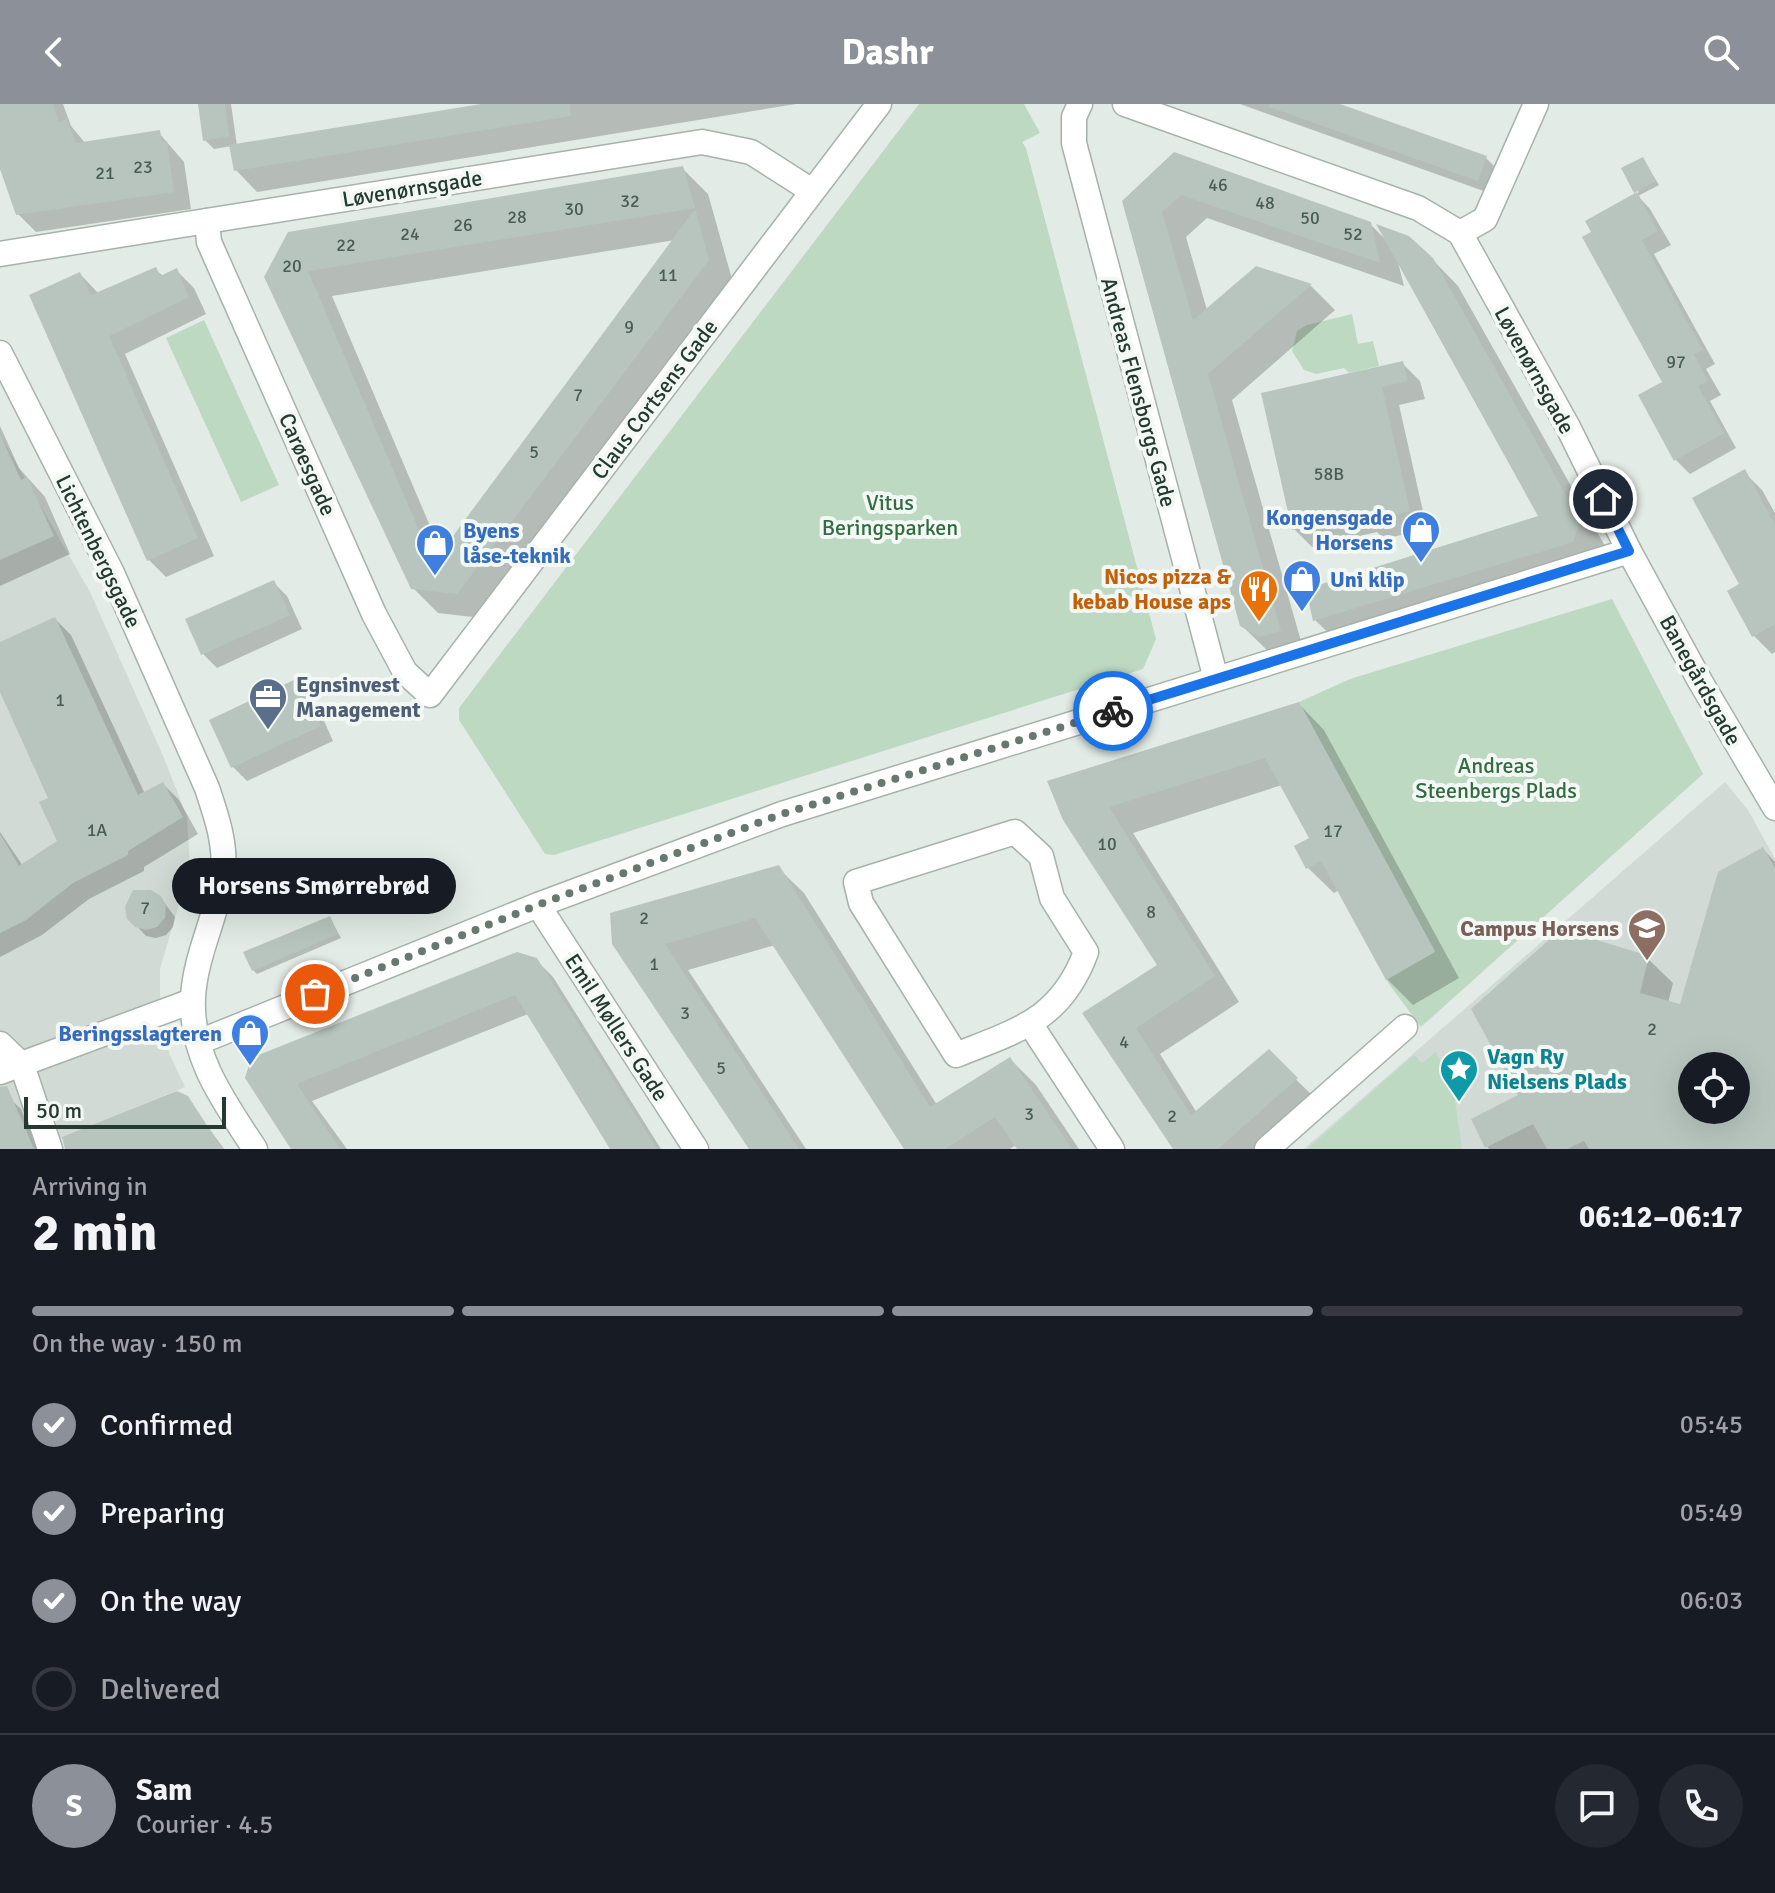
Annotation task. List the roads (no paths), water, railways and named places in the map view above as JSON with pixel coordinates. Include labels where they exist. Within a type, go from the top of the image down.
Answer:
[{"type":"street","name":"Claus Cortsens Gade","points":[[430,695],[879,104]]},
{"type":"street","name":"Andreas Flensborgs Gade","points":[[1080,104],[1074,117],[1074,143],[1216,679]]},
{"type":"street","points":[[1125,104],[1418,208],[1460,233],[1485,219],[1536,104]]},
{"type":"street","name":"Løvenørnsgade","points":[[0,254],[702,142],[751,152],[812,191]]},
{"type":"street","name":"Carøesgade","points":[[207,221],[209,242],[374,614],[405,672],[430,695]]},
{"type":"street","name":"Løvenørnsgade","points":[[1460,233],[1568,427],[1629,551]]},
{"type":"street","name":"Lichtenbergsgade","points":[[0,353],[112,573],[218,820],[223,870],[204,938],[192,1001]]},
{"type":"street","points":[[199,1042],[538,905],[782,814],[1629,551]]},
{"type":"street","name":"Banegårdsgade","points":[[1629,551],[1775,808]]},
{"type":"street","points":[[1015,832],[1041,856],[1052,898],[1086,952],[1075,983],[1031,1025],[956,1055],[861,903],[856,882],[1015,832]]},
{"type":"street","name":"Emil Møllers Gade","points":[[538,905],[696,1149]]},
{"type":"street","points":[[11,1068],[192,1001],[199,1042],[211,1082],[255,1149]]},
{"type":"street","points":[[1031,1025],[1112,1149]]},
{"type":"street","points":[[1267,1149],[1405,1027]]},
{"type":"street","points":[[0,1044],[49,1146]]},
{"type":"place","name":"Kongensgade Horsens","points":[[1421,564]]},
{"type":"place","name":"Byens låse-teknik","points":[[435,577]]},
{"type":"place","name":"Uni klip","points":[[1302,613]]},
{"type":"place","name":"Nicos pizza & kebab House aps","points":[[1259,623]]},
{"type":"place","name":"Egnsinvest Management","points":[[268,731]]},
{"type":"place","name":"Campus Horsens","points":[[1647,962]]},
{"type":"place","name":"Horsens Smørrebrød","points":[[315,994]]},
{"type":"place","name":"Beringsslagteren","points":[[250,1067]]},
{"type":"place","name":"Vagn Ry Nielsens Plads","points":[[1459,1103]]},
{"type":"park label","name":"Vitus Beringsparken","points":[[890,514]]},
{"type":"park label","name":"Andreas Steenbergs Plads","points":[[1496,778]]}]
